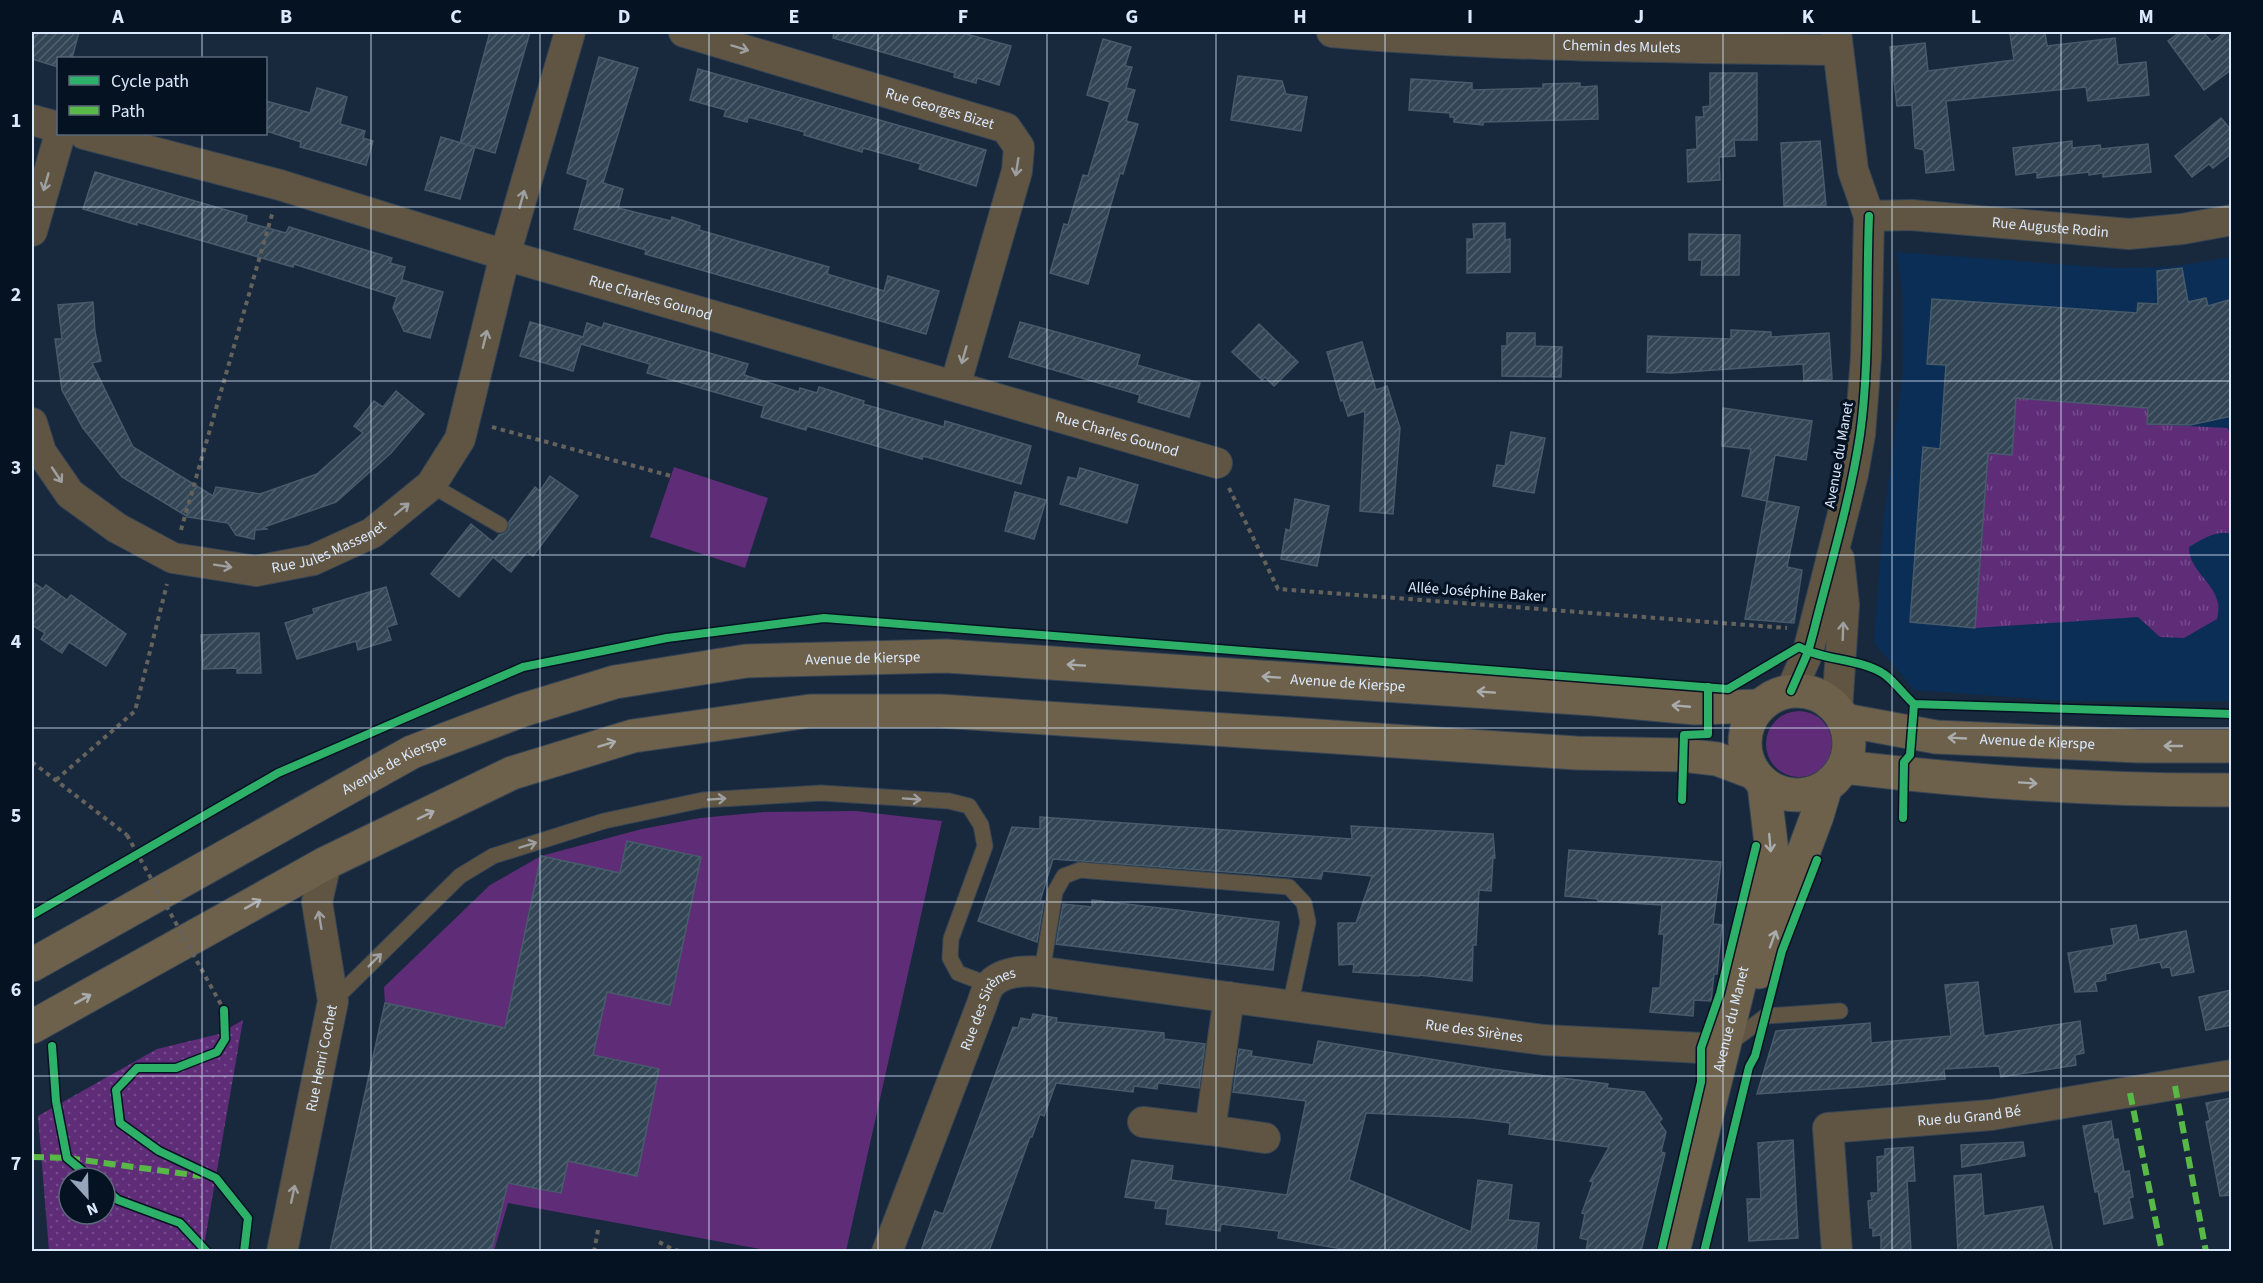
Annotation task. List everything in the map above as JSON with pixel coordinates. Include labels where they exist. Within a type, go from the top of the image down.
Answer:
[{"type":"main road","name":"Avenue de Kierspe","points":[[32,965],[412,752],[523,710],[615,682],[746,661],[946,656],[1593,699],[1695,708],[1760,706]]},
{"type":"main road","points":[[1722,1049],[1764,963],[1817,816],[1849,752],[1849,744],[1840,715],[1823,698],[1791,691],[1774,697],[1760,706],[1750,721],[1745,738],[1746,756],[1758,778]]},
{"type":"main road","points":[[32,1028],[326,863],[512,773],[633,736],[810,711],[940,711],[1576,753],[1673,754],[1717,759],[1758,778],[1811,795],[1834,778],[1903,775],[2138,790],[2232,790]]},
{"type":"main road","name":"Avenue de Kierspe","points":[[1840,715],[1936,737],[2139,746],[2232,746]]},
{"type":"main road","name":"Avenue du Manet","points":[[1674,1251],[1772,852],[1758,778]]},
{"type":"street","points":[[505,255],[570,32]]},
{"type":"street","name":"Rue Georges Bizet","points":[[684,32],[1006,128],[1019,147],[1017,171],[955,386]]},
{"type":"street","name":"Chemin des Mulets","points":[[1332,32],[1426,40],[1553,45],[1837,41]]},
{"type":"street","name":"Avenue du Manet","points":[[1791,691],[1808,652],[1852,474],[1860,434],[1866,357],[1869,216],[1853,170],[1837,41]]},
{"type":"street","points":[[32,120],[57,127]]},
{"type":"street","points":[[32,231],[60,135]]},
{"type":"street","name":"Rue Charles Gounod","points":[[88,135],[280,185],[505,255],[1217,463]]},
{"type":"street","name":"Rue Auguste Rodin","points":[[1869,216],[1911,215],[2128,234],[2182,229],[2232,220]]},
{"type":"street","name":"Rue Jules Massenet","points":[[32,423],[41,452],[70,494],[117,528],[173,558],[256,571],[313,560],[372,533],[431,485],[460,439],[505,255]]},
{"type":"street","points":[[1837,538],[1844,605],[1840,715]]},
{"type":"street","name":"Rue Henri Cochet","points":[[282,1251],[333,1001],[317,902],[326,863]]},
{"type":"street","name":"Rue des Sirènes","points":[[887,1251],[990,986],[1008,974],[1032,970],[1544,1040],[1722,1049]]},
{"type":"street","points":[[1210,1130],[1229,997]]},
{"type":"street","name":"Rue du Grand Bé","points":[[1837,1251],[1828,1128],[1990,1115],[2232,1075]]},
{"type":"street","points":[[1143,1122],[1265,1138]]},
{"type":"lane","points":[[431,485],[500,525]]},
{"type":"lane","points":[[333,1001],[460,876],[493,856],[604,821],[703,800],[821,793],[949,801],[969,806],[981,825],[985,846],[951,939],[950,958],[958,973],[990,986]]},
{"type":"lane","points":[[1042,972],[1054,892],[1064,876],[1080,870],[1289,888],[1304,903],[1308,922],[1290,1006]]},
{"type":"lane","points":[[1722,1049],[1766,1016],[1840,1011]]},
{"type":"path","points":[[56,780],[135,711],[173,558],[280,185]]},
{"type":"path","points":[[465,420],[671,476]]},
{"type":"path","points":[[32,762],[127,835],[224,1010],[225,1020]]},
{"type":"path","points":[[594,1251],[598,1230]]},
{"type":"path","points":[[659,1242],[672,1249],[683,1251]]},
{"type":"shaded area","points":[[1897,252],[2111,268],[2171,267],[2231,257],[2231,701],[2064,701],[1914,690],[1874,642],[1884,515],[1903,372],[1902,290]]},
{"type":"green space","points":[[2016,398],[2148,408],[2148,424],[2227,428],[2232,434],[2231,534],[2215,534],[2189,547],[2193,563],[2216,596],[2217,619],[2184,638],[2160,637],[2138,617],[1975,628],[1988,453],[2012,453]]},
{"type":"green space","points":[[674,467],[768,498],[745,568],[650,537]]},
{"type":"green space","points":[[1799,711],[1812,714],[1822,721],[1829,731],[1832,744],[1829,757],[1822,767],[1812,774],[1799,777],[1786,774],[1776,767],[1769,757],[1766,744],[1769,731],[1776,721],[1786,714]]},
{"type":"green space","points":[[856,811],[942,821],[846,1251],[771,1251],[508,1203],[494,1251],[330,1252],[385,1003],[384,987],[490,885],[541,856],[642,829],[700,818],[764,812]]},
{"type":"green space","points":[[243,1020],[203,1251],[49,1251],[38,1116],[157,1049],[219,1034]]},
{"type":"building","points":[[32,32],[79,32],[72,57],[57,57],[57,67],[32,59]]},
{"type":"building","points":[[490,32],[530,32],[495,153],[460,143]]},
{"type":"building","points":[[834,32],[959,32],[1011,46],[999,85],[977,78],[976,83],[954,77],[955,73],[833,38]]},
{"type":"building","points":[[2045,32],[2047,46],[2115,38],[2118,65],[2146,62],[2149,95],[2088,101],[2086,87],[1946,101],[1954,170],[1926,173],[1924,150],[1915,148],[1912,105],[1897,106],[1890,47],[1925,43],[1928,71],[2014,60],[2010,34]]},
{"type":"building","points":[[2180,32],[2203,32],[2212,42],[2225,32],[2232,32],[2232,69],[2204,90],[2168,41]]},
{"type":"building","points":[[1103,39],[1131,47],[1125,66],[1132,67],[1126,88],[1135,90],[1126,121],[1138,124],[1123,174],[1120,173],[1088,284],[1050,273],[1064,224],[1068,225],[1083,175],[1088,176],[1110,102],[1087,95]]},
{"type":"building","points":[[599,57],[638,68],[603,183],[623,189],[618,208],[671,221],[672,217],[700,226],[699,230],[829,267],[827,274],[884,291],[888,276],[939,291],[926,334],[645,254],[646,250],[574,229],[588,180],[567,173]]},
{"type":"building","points":[[698,69],[986,150],[976,186],[919,169],[921,164],[863,148],[862,152],[804,135],[805,132],[748,117],[747,122],[724,116],[726,110],[690,100]]},
{"type":"building","points":[[1710,73],[1757,73],[1757,140],[1734,140],[1735,156],[1719,157],[1720,180],[1688,182],[1687,150],[1697,149],[1696,117],[1704,117],[1703,107],[1710,106]]},
{"type":"building","points":[[1238,76],[1282,81],[1286,94],[1307,97],[1301,131],[1231,120]]},
{"type":"building","points":[[1411,79],[1472,83],[1472,90],[1543,88],[1543,84],[1580,83],[1580,87],[1597,86],[1598,119],[1483,122],[1483,125],[1454,122],[1454,117],[1450,117],[1450,113],[1409,110]]},
{"type":"building","points":[[317,88],[347,97],[340,124],[365,131],[363,138],[373,141],[366,165],[300,147],[301,142],[267,131],[267,101],[310,113]]},
{"type":"building","points":[[2221,118],[2232,131],[2232,153],[2213,168],[2209,164],[2192,177],[2175,156]]},
{"type":"building","points":[[441,137],[475,147],[460,199],[425,190]]},
{"type":"building","points":[[1820,141],[1826,205],[1784,206],[1781,143]]},
{"type":"building","points":[[2072,141],[2072,148],[2100,145],[2101,149],[2148,144],[2151,172],[2103,177],[2103,173],[2089,175],[2089,172],[2037,178],[2037,172],[2016,175],[2013,148]]},
{"type":"building","points":[[95,172],[247,216],[246,222],[286,233],[289,227],[392,258],[390,263],[405,267],[401,283],[402,280],[443,292],[430,338],[404,331],[393,308],[397,297],[294,264],[293,267],[137,222],[137,225],[83,209]]},
{"type":"building","points":[[1505,223],[1505,240],[1510,239],[1510,272],[1467,273],[1467,239],[1474,239],[1473,224]]},
{"type":"building","points":[[1689,234],[1740,235],[1739,275],[1701,275],[1702,260],[1689,260]]},
{"type":"building","points":[[2182,268],[2188,302],[2206,298],[2208,306],[2232,299],[2232,416],[2190,425],[2147,424],[2148,408],[2016,398],[2012,455],[1988,453],[1975,628],[1910,622],[1923,447],[1940,449],[1946,365],[1927,364],[1932,299],[2137,313],[2138,303],[2158,304],[2157,271]]},
{"type":"building","points":[[93,302],[95,332],[101,361],[92,363],[133,447],[213,496],[216,487],[260,494],[317,474],[363,433],[354,426],[374,401],[383,407],[396,391],[424,414],[391,453],[336,502],[264,527],[267,529],[255,530],[254,539],[236,535],[228,523],[188,517],[122,477],[83,428],[62,390],[55,339],[62,339],[58,305]]},
{"type":"building","points":[[530,322],[583,337],[587,323],[602,328],[604,323],[748,364],[744,375],[799,392],[800,388],[817,393],[819,387],[864,401],[863,404],[944,427],[945,421],[1031,446],[1021,484],[807,426],[806,430],[761,417],[764,406],[647,373],[650,364],[581,344],[573,371],[520,356]]},
{"type":"building","points":[[1020,322],[1140,355],[1137,365],[1200,383],[1189,417],[1138,402],[1140,395],[1009,357]]},
{"type":"building","points":[[1259,324],[1298,362],[1274,386],[1265,377],[1262,380],[1232,352]]},
{"type":"building","points":[[1731,330],[1771,332],[1771,337],[1829,333],[1832,379],[1804,381],[1803,364],[1671,373],[1647,372],[1648,336],[1731,339]]},
{"type":"building","points":[[1507,333],[1535,333],[1535,346],[1562,347],[1561,377],[1502,376],[1502,346],[1507,346]]},
{"type":"building","points":[[1362,342],[1376,390],[1387,386],[1400,428],[1393,514],[1360,511],[1365,411],[1348,416],[1343,400],[1341,401],[1327,352]]},
{"type":"building","points":[[1723,408],[1812,421],[1806,460],[1775,455],[1767,501],[1742,496],[1751,449],[1722,446]]},
{"type":"building","points":[[1511,432],[1545,438],[1534,493],[1493,486],[1497,465],[1505,466]]},
{"type":"building","points":[[1080,468],[1138,485],[1127,523],[1060,504],[1068,477],[1077,479]]},
{"type":"building","points":[[550,476],[578,496],[533,556],[527,552],[511,572],[493,557],[459,597],[431,574],[471,524],[493,542],[499,535],[505,533],[509,529],[509,522],[535,487],[540,491]]},
{"type":"building","points":[[1015,492],[1046,500],[1034,539],[1005,531]]},
{"type":"building","points":[[1295,499],[1329,506],[1317,566],[1281,559],[1286,529],[1290,531]]},
{"type":"building","points":[[1767,501],[1799,507],[1787,567],[1802,570],[1794,623],[1745,619]]},
{"type":"building","points":[[32,582],[43,589],[46,585],[67,600],[71,595],[126,634],[106,666],[69,642],[62,653],[41,639],[45,633],[32,625]]},
{"type":"building","points":[[386,587],[397,624],[387,627],[391,640],[358,650],[356,641],[297,659],[285,623],[314,614],[313,609]]},
{"type":"building","points":[[259,633],[261,673],[237,673],[237,668],[203,669],[201,635]]},
{"type":"building","points":[[1040,817],[1352,839],[1351,826],[1493,834],[1495,858],[1493,858],[1491,891],[1479,890],[1472,981],[1419,975],[1353,972],[1354,964],[1339,965],[1338,923],[1356,923],[1372,876],[1323,871],[1321,879],[1053,859],[1040,901],[1044,901],[1037,942],[978,921],[1012,827],[1040,829]]},
{"type":"building","points":[[627,841],[701,857],[670,1005],[607,992],[593,1055],[659,1069],[637,1176],[568,1161],[561,1193],[508,1183],[491,1251],[330,1251],[385,1003],[505,1028],[541,856],[620,873]]},
{"type":"building","points":[[1569,850],[1721,862],[1713,924],[1722,925],[1717,974],[1714,974],[1711,1001],[1694,1000],[1693,1016],[1650,1012],[1653,988],[1660,988],[1664,934],[1659,934],[1662,905],[1598,901],[1598,899],[1565,896]]},
{"type":"building","points":[[1092,900],[1279,922],[1273,970],[1056,944],[1063,904],[1092,907]]},
{"type":"building","points":[[2136,925],[2139,940],[2186,931],[2194,972],[2172,976],[2170,967],[2162,968],[2160,962],[2105,974],[2106,980],[2095,982],[2097,991],[2075,992],[2068,953],[2114,945],[2111,929]]},
{"type":"building","points":[[1978,982],[1984,1036],[2080,1021],[2084,1053],[2075,1055],[2076,1065],[2001,1077],[1999,1066],[1944,1069],[1945,1079],[1757,1094],[1776,1031],[1870,1023],[1871,1043],[1951,1036],[1945,985]]},
{"type":"building","points":[[2232,990],[2232,1025],[2206,1030],[2199,997]]},
{"type":"building","points":[[1033,1014],[1057,1018],[1056,1022],[1164,1033],[1164,1039],[1205,1044],[1199,1088],[1158,1083],[1157,1089],[1134,1086],[1133,1092],[1056,1083],[1044,1116],[1040,1114],[1032,1137],[1030,1137],[989,1251],[921,1251],[935,1211],[943,1214],[1013,1027],[1018,1028],[1021,1018],[1031,1020]]},
{"type":"building","points":[[1318,1041],[1492,1069],[1608,1084],[1607,1088],[1644,1092],[1662,1119],[1659,1122],[1666,1132],[1661,1152],[1665,1153],[1641,1251],[1586,1251],[1588,1240],[1580,1238],[1585,1214],[1582,1213],[1593,1182],[1590,1181],[1609,1147],[1509,1134],[1510,1123],[1472,1118],[1366,1113],[1349,1180],[1471,1232],[1478,1180],[1512,1185],[1508,1220],[1539,1223],[1536,1251],[1354,1251],[1278,1238],[1279,1231],[1221,1224],[1220,1231],[1166,1224],[1168,1209],[1155,1208],[1156,1201],[1125,1197],[1132,1160],[1173,1166],[1171,1180],[1287,1195],[1306,1101],[1233,1092],[1239,1049],[1252,1051],[1251,1056],[1313,1065]]},
{"type":"building","points":[[2232,1098],[2232,1195],[2220,1196],[2206,1122],[2210,1120],[2206,1103]]},
{"type":"building","points":[[2111,1121],[2114,1140],[2118,1139],[2124,1172],[2129,1171],[2133,1197],[2129,1198],[2133,1218],[2104,1224],[2098,1191],[2095,1192],[2083,1126]]},
{"type":"building","points":[[1793,1140],[1798,1238],[1749,1241],[1747,1199],[1761,1199],[1758,1143]]},
{"type":"building","points":[[2023,1142],[2025,1156],[1962,1167],[1961,1145]]},
{"type":"building","points":[[1913,1147],[1915,1181],[1907,1181],[1911,1251],[1881,1251],[1881,1235],[1873,1236],[1873,1228],[1870,1228],[1868,1201],[1872,1200],[1871,1193],[1878,1193],[1877,1157],[1885,1156],[1885,1149]]},
{"type":"building","points":[[1981,1174],[1984,1216],[2043,1206],[2053,1251],[1958,1251],[1954,1176]]},
{"type":"marked path","points":[[2175,1086],[2206,1252]]},
{"type":"marked path","points":[[2130,1093],[2162,1252]]},
{"type":"marked path","points":[[32,1157],[67,1158],[201,1176]]},
{"type":"cycle path","points":[[1791,691],[1808,652],[1856,460],[1863,408],[1866,353],[1869,216]]},
{"type":"cycle path","points":[[32,915],[278,773],[523,667],[667,638],[824,618],[1728,689],[1799,647],[1809,652],[1874,669],[1888,677],[1914,704],[2232,714]]},
{"type":"cycle path","points":[[1682,800],[1684,735],[1708,734],[1708,687]]},
{"type":"cycle path","points":[[1903,818],[1904,762],[1910,755],[1914,704]]},
{"type":"cycle path","points":[[1661,1252],[1701,1082],[1701,1048],[1720,993],[1756,846]]},
{"type":"cycle path","points":[[1704,1252],[1749,1067],[1755,1056],[1782,951],[1817,860]]},
{"type":"cycle path","points":[[224,1010],[225,1039],[217,1052],[176,1068],[137,1068],[116,1090],[120,1123],[159,1151],[216,1178],[248,1218],[244,1252]]},
{"type":"cycle path","points":[[52,1046],[56,1101],[67,1158],[77,1166]]},
{"type":"cycle path","points":[[117,1199],[180,1223],[207,1252]]}]
